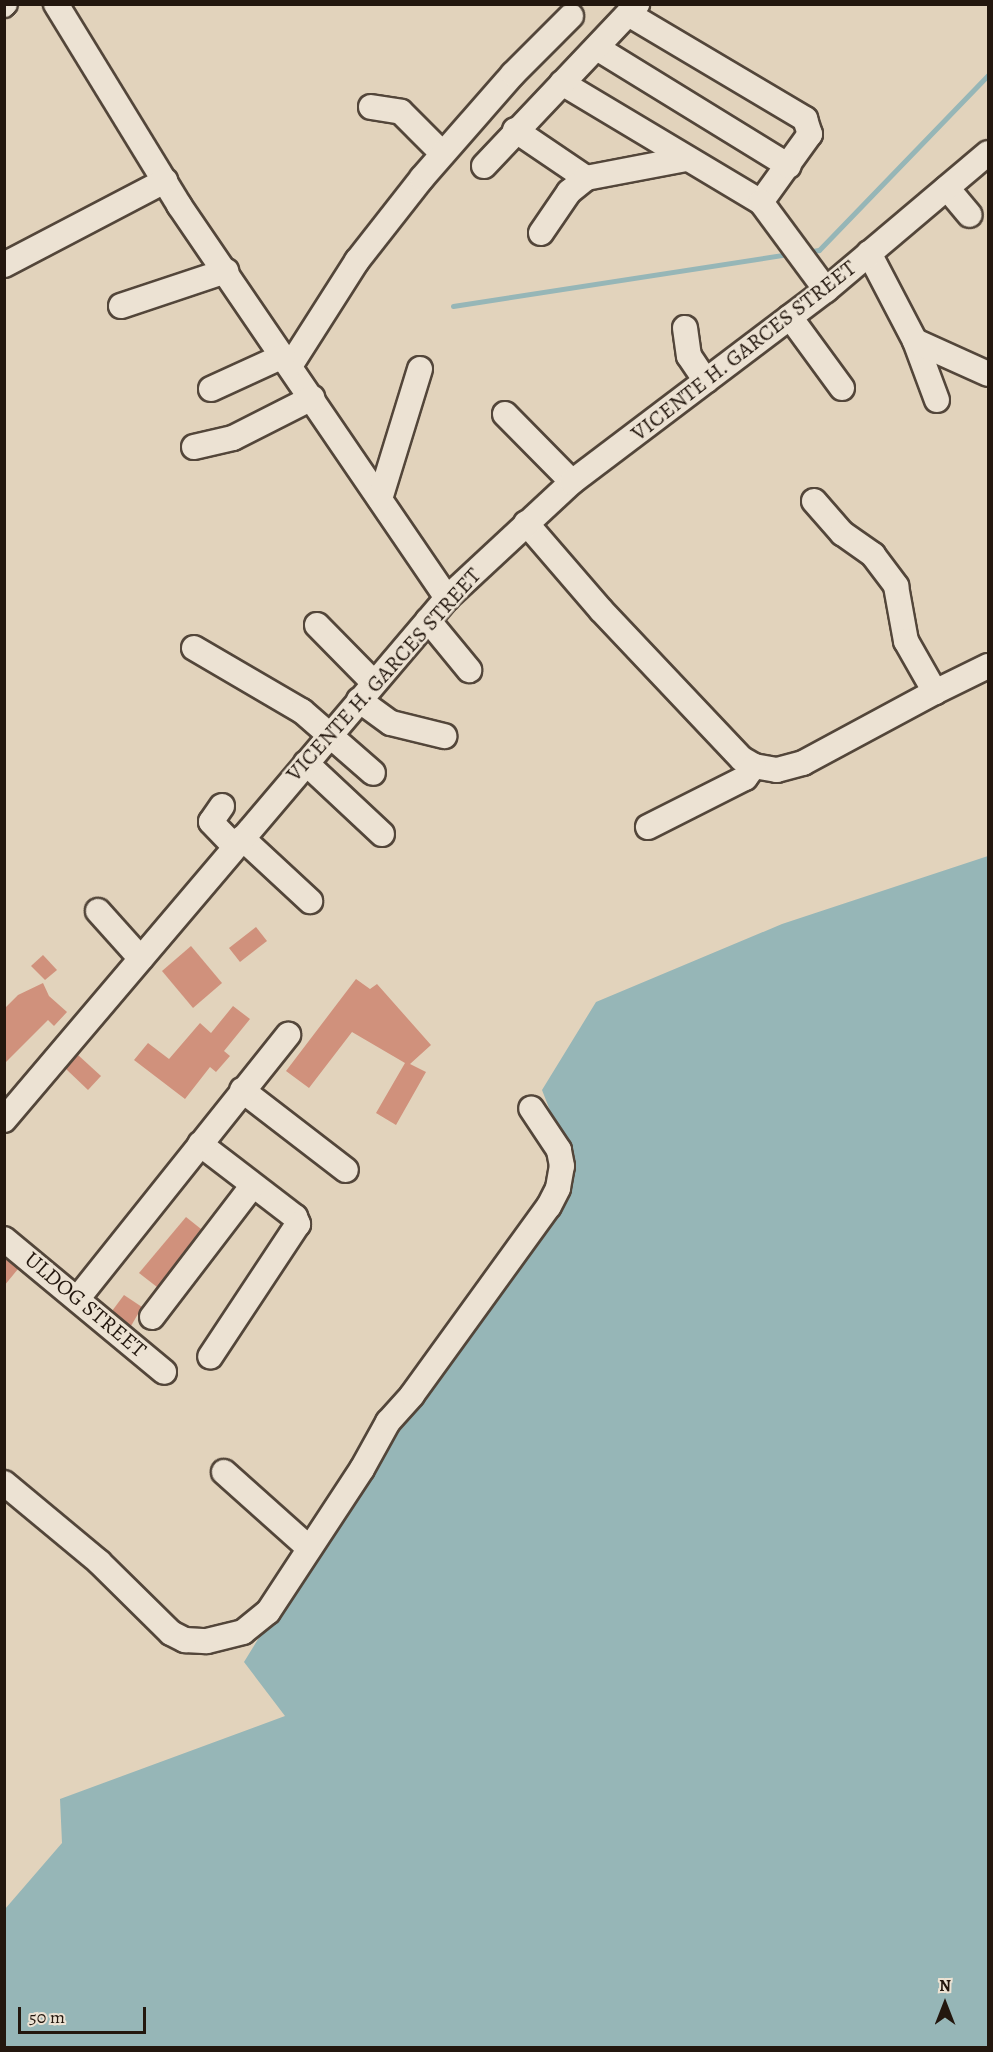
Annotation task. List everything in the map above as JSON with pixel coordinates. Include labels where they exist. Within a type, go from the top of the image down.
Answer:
[{"type":"street","points":[[56,4],[165,180],[447,598]]},
{"type":"street","points":[[484,166],[515,130],[633,10],[805,119],[810,134],[761,202]]},
{"type":"street","points":[[211,389],[287,361],[357,261],[443,154],[571,16]]},
{"type":"street","points":[[597,48],[789,166]]},
{"type":"street","points":[[562,83],[761,202],[826,290]]},
{"type":"street","points":[[371,107],[401,112],[443,154]]},
{"type":"street","points":[[515,130],[586,178]]},
{"type":"street","points":[[541,232],[569,192],[586,178],[686,159]]},
{"type":"street","name":"VICENTE H. GARCES STREET","points":[[4,1120],[447,598],[572,482],[826,290],[947,188],[985,161]]},
{"type":"street","points":[[4,265],[165,180]]},
{"type":"street","points":[[947,188],[970,215]]},
{"type":"street","points":[[869,253],[915,341],[937,400]]},
{"type":"street","points":[[121,306],[226,271]]},
{"type":"street","points":[[790,316],[842,388]]},
{"type":"street","points":[[685,328],[689,356],[706,381]]},
{"type":"street","points":[[915,341],[988,374]]},
{"type":"street","points":[[380,499],[420,369]]},
{"type":"street","points":[[194,447],[233,438],[312,398]]},
{"type":"street","points":[[505,414],[572,482]]},
{"type":"street","points":[[814,501],[842,533],[873,555],[896,586],[906,641],[935,692]]},
{"type":"street","points":[[526,523],[602,610],[742,759],[754,766],[777,770],[803,763],[988,666]]},
{"type":"street","points":[[428,620],[469,670]]},
{"type":"street","points":[[317,625],[391,723],[444,736]]},
{"type":"street","points":[[194,648],[302,711],[373,773]]},
{"type":"street","points":[[306,763],[382,834]]},
{"type":"street","points":[[648,827],[745,778],[754,766]]},
{"type":"street","points":[[222,806],[211,822],[239,842],[310,901]]},
{"type":"street","points":[[98,911],[141,959]]},
{"type":"street","points":[[78,1298],[288,1035]]},
{"type":"street","points":[[242,1090],[346,1170]]},
{"type":"street","points":[[4,1483],[99,1562],[171,1633],[185,1640],[227,1639],[243,1632],[268,1612],[362,1469],[388,1422],[412,1395],[558,1188],[562,1166],[559,1150],[531,1108]]},
{"type":"street","points":[[200,1144],[295,1217],[298,1224],[210,1357]]},
{"type":"street","points":[[152,1317],[252,1186]]},
{"type":"street","name":"ULDOG STREET","points":[[4,1239],[164,1371]]},
{"type":"street","points":[[224,1472],[309,1548]]},
{"type":"water","points":[[988,856],[988,2047],[5,2048],[5,1909],[62,1843],[60,1799],[285,1716],[244,1662],[312,1551],[416,1397],[567,1154],[542,1090],[596,1002],[782,924]]},
{"type":"building","points":[[256,927],[267,941],[240,962],[229,948]]},
{"type":"building","points":[[191,946],[222,983],[193,1008],[162,971]]},
{"type":"building","points":[[43,955],[57,970],[45,980],[31,966]]},
{"type":"building","points":[[356,979],[370,989],[377,984],[431,1045],[410,1064],[426,1072],[396,1125],[376,1113],[405,1063],[352,1032],[309,1088],[286,1071]]},
{"type":"building","points":[[43,983],[49,996],[67,1012],[54,1026],[48,1020],[4,1064],[4,1009],[18,995]]},
{"type":"building","points":[[233,1006],[250,1019],[224,1051],[230,1056],[216,1072],[210,1067],[185,1099],[134,1060],[148,1043],[169,1059],[200,1023],[211,1033]]},
{"type":"building","points":[[78,1055],[101,1076],[88,1090],[66,1069]]},
{"type":"building","points":[[186,1217],[201,1229],[157,1287],[139,1273]]},
{"type":"building","points":[[4,1258],[18,1269],[4,1286]]},
{"type":"building","points":[[124,1295],[142,1307],[131,1326],[112,1311]]},
{"type":"waterway","points":[[806,252],[819,250],[988,75]]},
{"type":"waterway","points":[[453,306],[788,254]]}]
